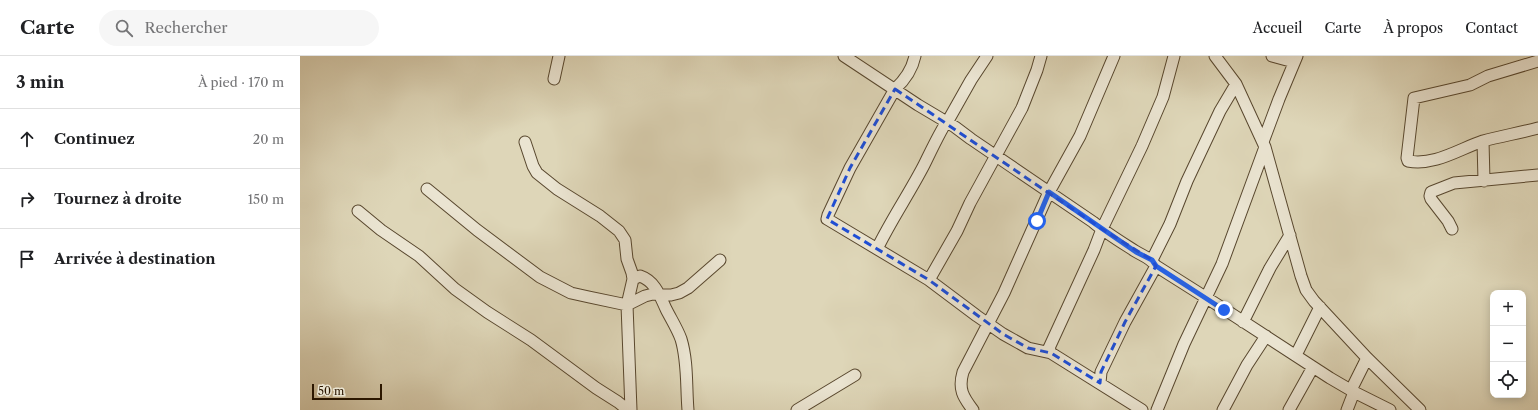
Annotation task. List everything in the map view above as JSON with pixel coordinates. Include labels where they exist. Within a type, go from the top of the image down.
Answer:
[{"type":"street","points":[[554,79],[559,56]]},
{"type":"street","points":[[844,56],[895,88],[1206,299],[1313,367],[1353,391],[1390,410]]},
{"type":"street","points":[[914,56],[910,71],[903,82],[895,88],[850,168],[827,219],[929,280],[988,324],[1028,348],[1051,353],[1142,410]]},
{"type":"street","points":[[877,249],[891,220],[921,172],[945,122],[949,119],[971,80],[987,56]]},
{"type":"street","points":[[929,280],[957,231],[970,203],[1024,102],[1041,56]]},
{"type":"street","points":[[973,410],[961,391],[961,383],[964,372],[1004,293],[1049,192],[1080,136],[1114,56]]},
{"type":"street","points":[[1051,353],[1049,348],[1163,97],[1174,56]]},
{"type":"street","points":[[1215,56],[1236,84],[1264,144],[1306,290],[1367,358],[1420,410]]},
{"type":"street","points":[[1157,410],[1184,344],[1206,299],[1229,246],[1295,59],[1272,56]]},
{"type":"street","points":[[1538,62],[1488,76],[1466,86],[1414,98],[1407,158],[1408,161],[1420,162],[1434,160],[1483,141],[1538,128]]},
{"type":"street","points":[[1100,383],[1101,372],[1154,263],[1187,181],[1220,111],[1236,84]]},
{"type":"street","points":[[1483,141],[1484,181]]},
{"type":"street","points":[[525,142],[533,166],[537,173],[558,190],[600,216],[622,234],[625,240],[627,259],[633,279],[627,305],[631,410]]},
{"type":"street","points":[[1452,229],[1448,221],[1431,199],[1431,192],[1454,183],[1538,175]]},
{"type":"street","points":[[427,189],[476,230],[524,266],[571,293],[627,305],[645,296],[653,294],[671,295],[680,293],[688,288],[720,260]]},
{"type":"street","points":[[358,211],[381,230],[419,256],[455,289],[487,312],[531,340],[628,410]]},
{"type":"street","points":[[1243,322],[1270,268],[1290,235]]},
{"type":"street","points":[[633,279],[640,276],[647,278],[660,294],[681,341],[688,410]]},
{"type":"street","points":[[1296,355],[1320,307]]},
{"type":"street","points":[[1223,410],[1247,365],[1266,336]]},
{"type":"street","points":[[1347,410],[1353,391],[1367,358]]},
{"type":"street","points":[[1289,410],[1313,367]]},
{"type":"street","points":[[797,410],[855,375]]},
{"type":"highlighted area","points":[[895,89],[1102,229],[1152,260],[1156,266],[1125,322],[1101,372],[1100,383],[1051,353],[1028,348],[1003,334],[929,280],[827,219],[850,168]]},
{"type":"route","points":[[1037,221],[1049,192],[1136,252],[1152,260],[1156,266],[1173,278],[1224,310]]}]
